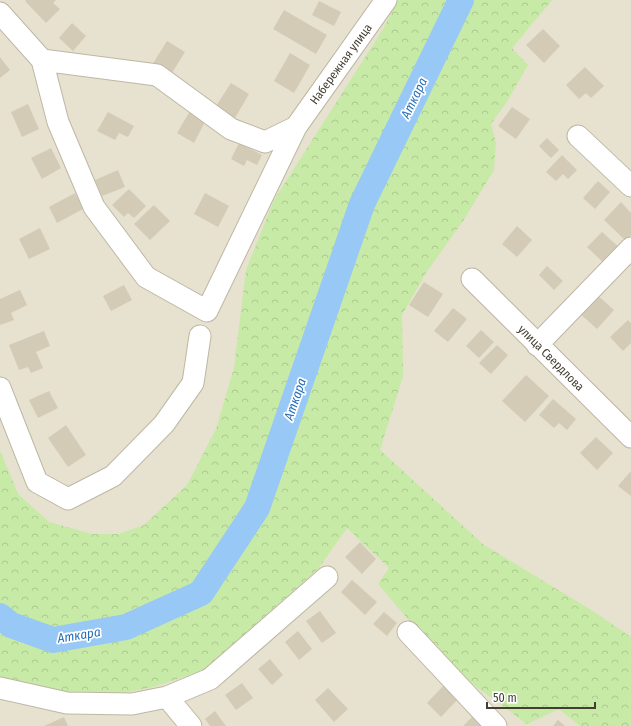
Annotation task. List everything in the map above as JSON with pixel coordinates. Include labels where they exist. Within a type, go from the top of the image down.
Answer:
[{"type":"street","name":"Набережная улица","points":[[42,60],[58,122],[94,207],[146,277],[207,311],[296,127],[386,0]]},
{"type":"street","points":[[0,13],[42,60],[157,75],[231,129],[265,142],[296,127]]},
{"type":"street","points":[[578,136],[631,186]]},
{"type":"street","points":[[537,345],[631,248]]},
{"type":"street","name":"улица Свердлова","points":[[472,279],[631,437]]},
{"type":"street","points":[[0,388],[37,482],[68,499],[113,476],[164,424],[193,383],[200,336]]},
{"type":"street","points":[[0,688],[67,703],[132,704],[167,697],[210,678],[327,577]]},
{"type":"street","points":[[408,632],[496,726]]},
{"type":"street","points":[[167,697],[191,726]]},
{"type":"shaded area","points":[[0,0],[631,0],[631,726],[0,726]]},
{"type":"green space","points":[[398,0],[552,0],[512,48],[528,65],[508,100],[491,124],[496,143],[494,170],[463,221],[426,273],[402,315],[403,376],[380,450],[484,545],[593,611],[631,637],[631,726],[580,726],[559,709],[527,724],[448,666],[378,584],[389,568],[347,528],[318,569],[205,670],[153,687],[103,697],[43,689],[0,678],[0,450],[18,494],[49,522],[92,534],[119,534],[144,525],[187,485],[216,429],[234,368],[246,270],[274,200],[383,29]]},
{"type":"building","points":[[56,0],[53,3],[60,9],[46,23],[25,1]]},
{"type":"building","points":[[319,1],[341,12],[334,26],[312,15]]},
{"type":"building","points":[[284,10],[327,35],[316,54],[273,29]]},
{"type":"building","points":[[72,23],[86,36],[73,51],[59,38]]},
{"type":"building","points":[[543,29],[560,46],[544,63],[526,45]]},
{"type":"building","points":[[167,41],[185,52],[170,76],[152,65]]},
{"type":"building","points":[[290,53],[310,65],[294,93],[274,81]]},
{"type":"building","points":[[0,57],[10,70],[0,78]]},
{"type":"building","points":[[585,67],[604,86],[591,98],[586,93],[579,99],[566,85]]},
{"type":"building","points":[[231,83],[249,94],[235,118],[216,106]]},
{"type":"building","points":[[28,104],[39,129],[22,137],[11,112]]},
{"type":"building","points":[[512,107],[530,119],[516,139],[498,126]]},
{"type":"building","points":[[190,111],[206,120],[194,143],[177,133]]},
{"type":"building","points":[[108,112],[134,126],[128,137],[119,133],[115,140],[97,131]]},
{"type":"building","points":[[547,138],[559,150],[551,158],[539,146]]},
{"type":"building","points":[[239,143],[262,155],[257,165],[247,160],[244,166],[231,159]]},
{"type":"building","points":[[51,148],[61,168],[42,179],[31,158]]},
{"type":"building","points":[[562,155],[577,170],[568,179],[563,174],[556,181],[546,172]]},
{"type":"building","points":[[118,170],[125,187],[102,196],[95,180]]},
{"type":"building","points":[[598,181],[610,192],[595,209],[583,198]]},
{"type":"building","points":[[129,189],[146,206],[134,218],[128,213],[124,217],[112,205]]},
{"type":"building","points":[[75,193],[83,209],[57,223],[49,207]]},
{"type":"building","points":[[205,193],[229,206],[218,227],[194,214]]},
{"type":"building","points":[[621,202],[631,213],[631,235],[626,241],[604,220]]},
{"type":"building","points":[[154,205],[170,221],[150,240],[134,224]]},
{"type":"building","points":[[517,226],[532,240],[517,257],[502,244]]},
{"type":"building","points":[[40,228],[50,249],[29,259],[19,239]]},
{"type":"building","points":[[602,232],[621,249],[606,265],[587,247]]},
{"type":"building","points":[[547,266],[563,281],[554,290],[539,275]]},
{"type":"building","points":[[424,282],[443,294],[428,317],[409,305]]},
{"type":"building","points":[[124,285],[132,300],[111,311],[103,296]]},
{"type":"building","points":[[20,290],[27,305],[11,313],[14,320],[0,325],[0,299]]},
{"type":"building","points":[[595,293],[614,310],[597,329],[578,312]]},
{"type":"building","points":[[453,308],[467,319],[448,342],[434,331]]},
{"type":"building","points":[[628,320],[631,323],[631,343],[623,351],[610,337]]},
{"type":"building","points":[[481,330],[494,342],[479,358],[466,346]]},
{"type":"building","points":[[44,331],[50,346],[36,352],[43,368],[31,373],[28,367],[19,370],[9,345]]},
{"type":"building","points":[[497,345],[508,355],[491,374],[479,363]]},
{"type":"building","points":[[526,375],[549,396],[525,422],[502,401]]},
{"type":"building","points":[[49,391],[58,408],[38,418],[29,400]]},
{"type":"building","points":[[553,399],[576,419],[567,430],[559,423],[554,428],[539,415]]},
{"type":"building","points":[[66,425],[86,455],[68,467],[48,438]]},
{"type":"building","points":[[596,437],[613,453],[597,470],[580,453]]},
{"type":"building","points":[[631,471],[631,496],[618,486]]},
{"type":"building","points":[[360,542],[376,559],[362,574],[345,557]]},
{"type":"building","points":[[352,580],[377,602],[365,615],[341,592]]},
{"type":"building","points":[[320,611],[336,633],[322,643],[306,621]]},
{"type":"building","points":[[384,612],[397,623],[387,636],[373,624]]},
{"type":"building","points":[[298,631],[312,649],[299,660],[285,642]]},
{"type":"building","points":[[270,659],[283,675],[272,685],[258,669]]},
{"type":"building","points":[[242,683],[253,698],[236,710],[225,695]]},
{"type":"building","points":[[445,684],[459,698],[441,717],[427,703]]},
{"type":"building","points":[[328,688],[348,709],[334,722],[315,700]]},
{"type":"building","points":[[215,711],[226,726],[210,726],[205,719]]},
{"type":"building","points":[[475,714],[488,726],[463,726]]},
{"type":"building","points":[[64,717],[68,726],[44,726]]},
{"type":"building","points":[[558,720],[565,726],[553,726]]},
{"type":"waterway","name":"Аткара","points":[[0,616],[11,625],[53,640],[126,627],[201,593],[257,508],[362,204],[461,0]]}]
